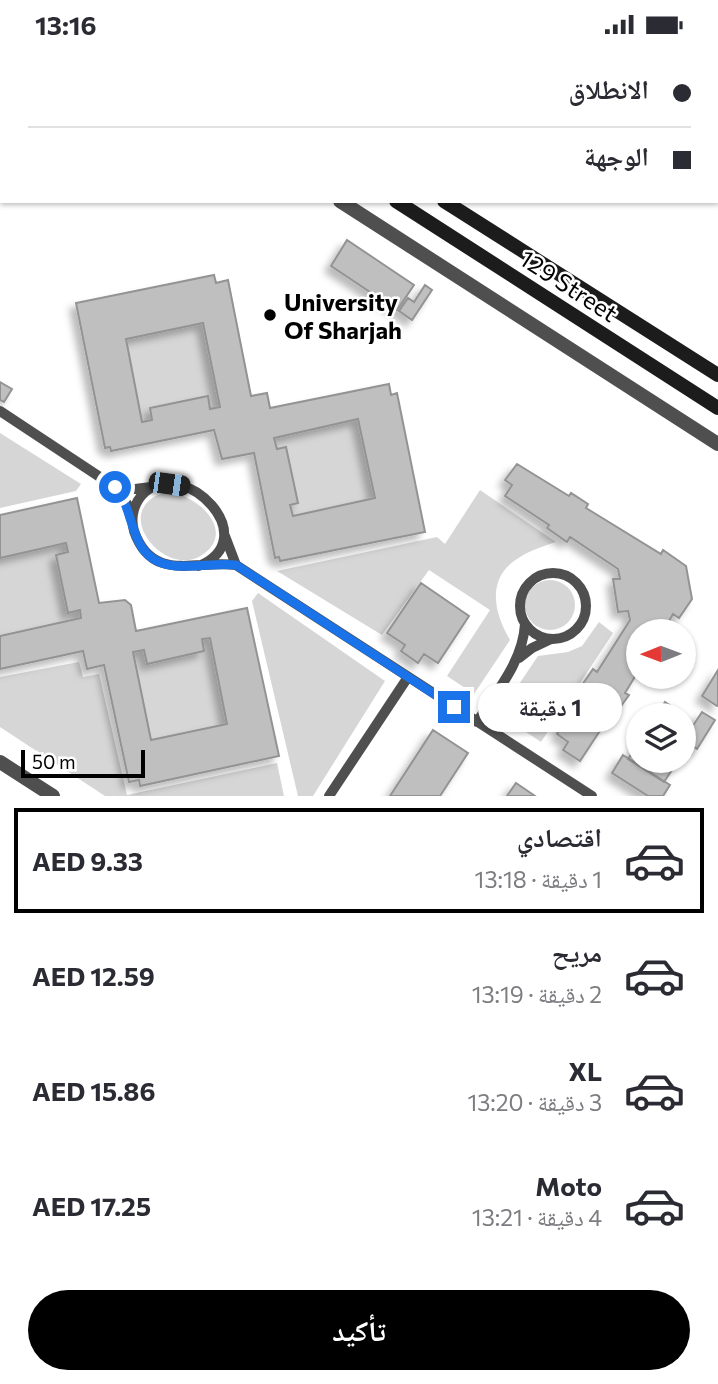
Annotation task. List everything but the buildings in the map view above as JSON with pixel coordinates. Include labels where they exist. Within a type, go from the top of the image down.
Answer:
[{"type":"street","points":[[343,203],[718,444]]},
{"type":"street","name":"129 Street","points":[[399,203],[718,408]]},
{"type":"street","name":"129 Street","points":[[447,203],[718,375]]},
{"type":"street","points":[[2,768],[53,796]]},
{"type":"lane","points":[[0,411],[115,487],[127,504],[138,541],[149,555],[164,564],[181,568],[236,565]]},
{"type":"lane","points":[[115,487],[135,489],[169,484],[198,492],[210,502],[219,515],[230,554],[236,565],[592,796]]},
{"type":"lane","points":[[132,524],[135,506],[146,491],[155,486]]},
{"type":"lane","points":[[199,565],[215,556],[220,548],[224,530]]},
{"type":"lane","points":[[516,661],[532,648],[574,631],[582,621],[586,609],[579,585],[558,573],[533,579],[520,600],[520,612],[525,624],[536,635],[551,639]]},
{"type":"lane","points":[[477,722],[516,661],[523,643],[525,624]]},
{"type":"lane","points":[[329,796],[408,677]]},
{"type":"shaded area","points":[[203,323],[220,407],[210,409],[207,396],[150,408],[152,420],[142,422],[126,339]]},
{"type":"shaded area","points":[[358,419],[375,498],[293,516],[290,505],[298,503],[286,447],[277,449],[274,438]]},
{"type":"shaded area","points":[[0,433],[81,484],[76,491],[0,508]]},
{"type":"shaded area","points":[[480,490],[556,542],[520,557],[502,574],[497,584],[497,606],[510,640],[474,694],[447,676],[490,610],[429,570],[382,635],[277,571],[437,537],[445,544]]},
{"type":"shaded area","points":[[166,492],[189,499],[209,515],[216,535],[212,545],[202,555],[187,560],[172,558],[159,551],[148,539],[142,526],[142,513],[149,501]]},
{"type":"shaded area","points":[[66,543],[68,552],[56,556],[68,612],[80,610],[81,618],[0,636],[0,558]]},
{"type":"shaded area","points":[[550,580],[568,587],[575,605],[568,623],[550,630],[532,623],[525,605],[532,587]]},
{"type":"shaded area","points":[[258,593],[385,681],[313,796],[298,796],[252,601]]},
{"type":"shaded area","points":[[599,622],[613,633],[541,742],[499,714],[538,656],[568,652],[582,646]]},
{"type":"shaded area","points":[[210,638],[227,724],[151,740],[133,652],[144,650],[147,663],[204,651],[202,639]]},
{"type":"shaded area","points":[[79,662],[83,677],[99,674],[127,795],[277,763],[284,796],[105,796],[0,727],[0,677]]},
{"type":"place","name":"University Of Sharjah","points":[[270,315]]},
{"type":"route","points":[[115,487],[127,504],[138,541],[149,555],[164,564],[181,568],[211,564],[236,565],[454,707]]}]
